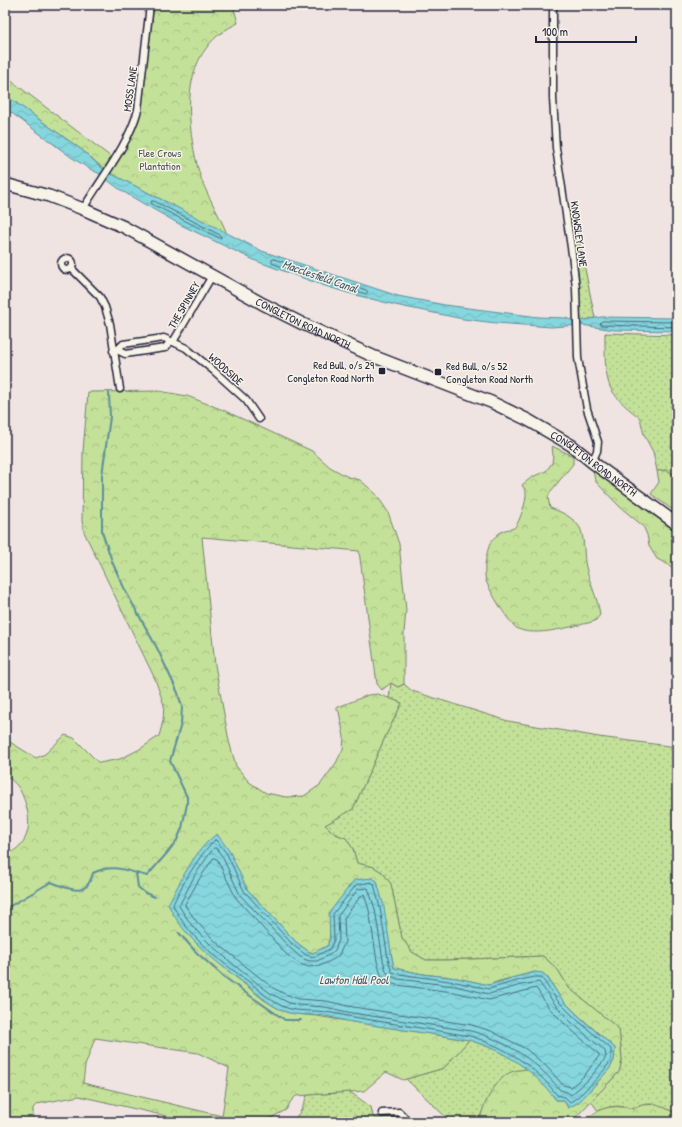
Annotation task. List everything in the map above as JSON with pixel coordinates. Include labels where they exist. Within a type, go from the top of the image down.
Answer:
[{"type":"highway","name":"CONGLETON ROAD NORTH","points":[[5,184],[49,196],[124,227],[270,308],[375,357],[491,402],[528,420],[571,445],[677,524]]},
{"type":"street","name":"MOSS LANE","points":[[83,209],[134,125],[138,110],[150,5]]},
{"type":"street","name":"KNOWSLEY LANE","points":[[553,5],[553,98],[556,148],[576,288],[578,358],[587,409],[598,442],[598,451],[592,462]]},
{"type":"street","points":[[71,268],[100,297],[110,324],[120,390]]},
{"type":"street","name":"THE SPINNEY","points":[[115,351],[125,354],[165,348],[172,342],[212,276]]},
{"type":"street","name":"THE SPINNEY","points":[[115,351],[123,344],[164,338],[172,342]]},
{"type":"street","name":"WOODSIDE","points":[[172,342],[186,348],[214,371],[246,400],[259,419]]},
{"type":"street","points":[[382,1113],[399,1112],[409,1122]]},
{"type":"green space","name":"Flee Crows Plantation","points":[[154,5],[233,5],[238,23],[217,36],[207,47],[199,60],[193,75],[190,91],[190,125],[195,157],[205,188],[227,234],[110,173],[135,129],[141,110]]},
{"type":"green space","points":[[5,76],[111,157],[104,169],[82,150],[5,95]]},
{"type":"green space","points":[[573,210],[595,318],[580,321],[578,275],[570,214]]},
{"type":"green space","points":[[605,333],[677,335],[677,477],[667,470],[657,471],[653,452],[644,435],[640,418],[621,401],[611,389],[606,370]]},
{"type":"green space","points":[[159,391],[187,396],[223,410],[312,451],[330,467],[348,477],[360,480],[376,494],[388,512],[399,544],[406,610],[404,633],[404,684],[398,687],[391,683],[382,690],[377,684],[359,551],[202,537],[215,665],[229,741],[236,766],[249,782],[266,793],[286,797],[304,796],[320,785],[336,763],[343,749],[344,737],[339,712],[336,708],[368,695],[378,694],[402,703],[353,809],[325,825],[335,834],[346,838],[353,849],[357,863],[374,867],[383,873],[391,884],[402,938],[412,952],[426,960],[543,956],[558,970],[569,988],[619,1029],[622,1060],[619,1072],[570,1122],[480,1122],[483,1109],[494,1088],[511,1072],[527,1069],[545,1085],[556,1100],[564,1100],[568,1108],[579,1102],[610,1068],[614,1060],[615,1048],[560,997],[548,978],[535,972],[489,985],[457,978],[423,974],[394,968],[377,881],[372,878],[354,881],[342,898],[336,911],[331,924],[327,946],[313,953],[308,951],[296,942],[247,889],[241,876],[209,840],[187,870],[222,966],[264,1000],[286,1012],[296,1014],[469,1040],[444,1068],[403,1080],[386,1072],[364,1091],[296,1096],[286,1110],[263,1122],[192,1122],[79,1096],[37,1104],[33,1108],[33,1122],[5,1122],[5,855],[15,850],[22,844],[26,836],[28,818],[27,809],[20,790],[5,774],[5,739],[36,758],[45,754],[65,735],[74,738],[99,763],[120,759],[140,749],[159,736],[163,721],[164,705],[155,679],[84,532],[82,521],[83,451],[88,392]],"holes":[[[95,1038],[198,1053],[229,1068],[222,1116],[83,1083],[85,1066]]]},
{"type":"green space","points":[[552,446],[573,456],[573,464],[551,491],[548,497],[550,508],[567,515],[580,528],[583,539],[586,569],[600,615],[595,621],[572,627],[543,632],[525,631],[514,626],[496,599],[486,581],[486,561],[489,546],[494,538],[503,531],[516,526],[522,512],[526,496],[526,492],[522,485],[532,477],[546,471],[552,463]]},
{"type":"green space","points":[[593,470],[677,532],[677,574],[667,564],[657,559],[649,546],[647,535],[643,526],[620,507],[595,481]]},
{"type":"green space","points":[[667,470],[677,477],[677,513],[651,494],[659,482],[657,471]]},
{"type":"green space","points":[[391,683],[398,687],[404,684],[412,691],[508,721],[599,737],[677,747],[677,1114],[660,1106],[651,1104],[646,1104],[633,1109],[615,1106],[598,1111],[591,1101],[619,1072],[622,1060],[619,1029],[569,988],[558,970],[543,956],[426,960],[412,952],[402,938],[391,884],[383,873],[374,867],[357,863],[353,849],[346,838],[335,834],[325,825],[353,809],[402,703],[389,698]]},
{"type":"green space","points":[[469,1040],[500,1052],[527,1069],[517,1071],[489,1096],[481,1114],[480,1122],[451,1122],[406,1079],[444,1068]]},
{"type":"green space","points":[[350,1092],[371,1107],[375,1118],[398,1117],[403,1122],[290,1122],[299,1113],[307,1095]]},
{"type":"green space","points":[[657,1104],[677,1114],[677,1122],[583,1122],[595,1113],[606,1108],[619,1107],[633,1109],[642,1105]]},
{"type":"water","name":"Macclesfield Canal","points":[[5,95],[82,150],[110,173],[262,251],[398,296],[445,305],[539,317],[566,318],[573,321],[601,317],[677,318],[677,331],[615,330],[581,325],[551,327],[463,319],[395,305],[322,285],[256,261],[181,225],[122,191],[98,173],[71,157],[5,108]]},
{"type":"water","name":"Lawton Hall Pool","points":[[217,834],[230,852],[247,889],[296,942],[308,951],[313,953],[327,946],[330,939],[329,913],[354,880],[372,878],[377,881],[384,907],[394,968],[423,974],[457,978],[489,985],[535,972],[543,973],[568,1006],[615,1048],[614,1060],[610,1068],[579,1102],[568,1108],[564,1100],[556,1100],[528,1070],[517,1062],[495,1050],[469,1040],[352,1022],[325,1016],[291,1013],[267,1002],[204,951],[184,929],[168,904],[195,857],[209,840]]},
{"type":"waterway","points":[[5,909],[51,882],[71,889],[82,889],[90,881],[93,873],[100,870],[114,868],[147,876],[177,840],[182,828],[187,804],[187,797],[170,761],[181,724],[182,707],[178,693],[157,648],[126,592],[113,564],[102,532],[102,475],[110,417],[109,393]]},
{"type":"waterway","points":[[136,873],[138,887],[145,893],[155,897]]},
{"type":"waterway","points":[[179,933],[196,952],[223,976],[246,993],[285,1020],[301,1020]]},
{"type":"place","name":"Red Bull, o/s 29 Congleton Road North","points":[[382,371]]},
{"type":"place","name":"Red Bull, o/s 52 Congleton Road North","points":[[438,372]]}]
